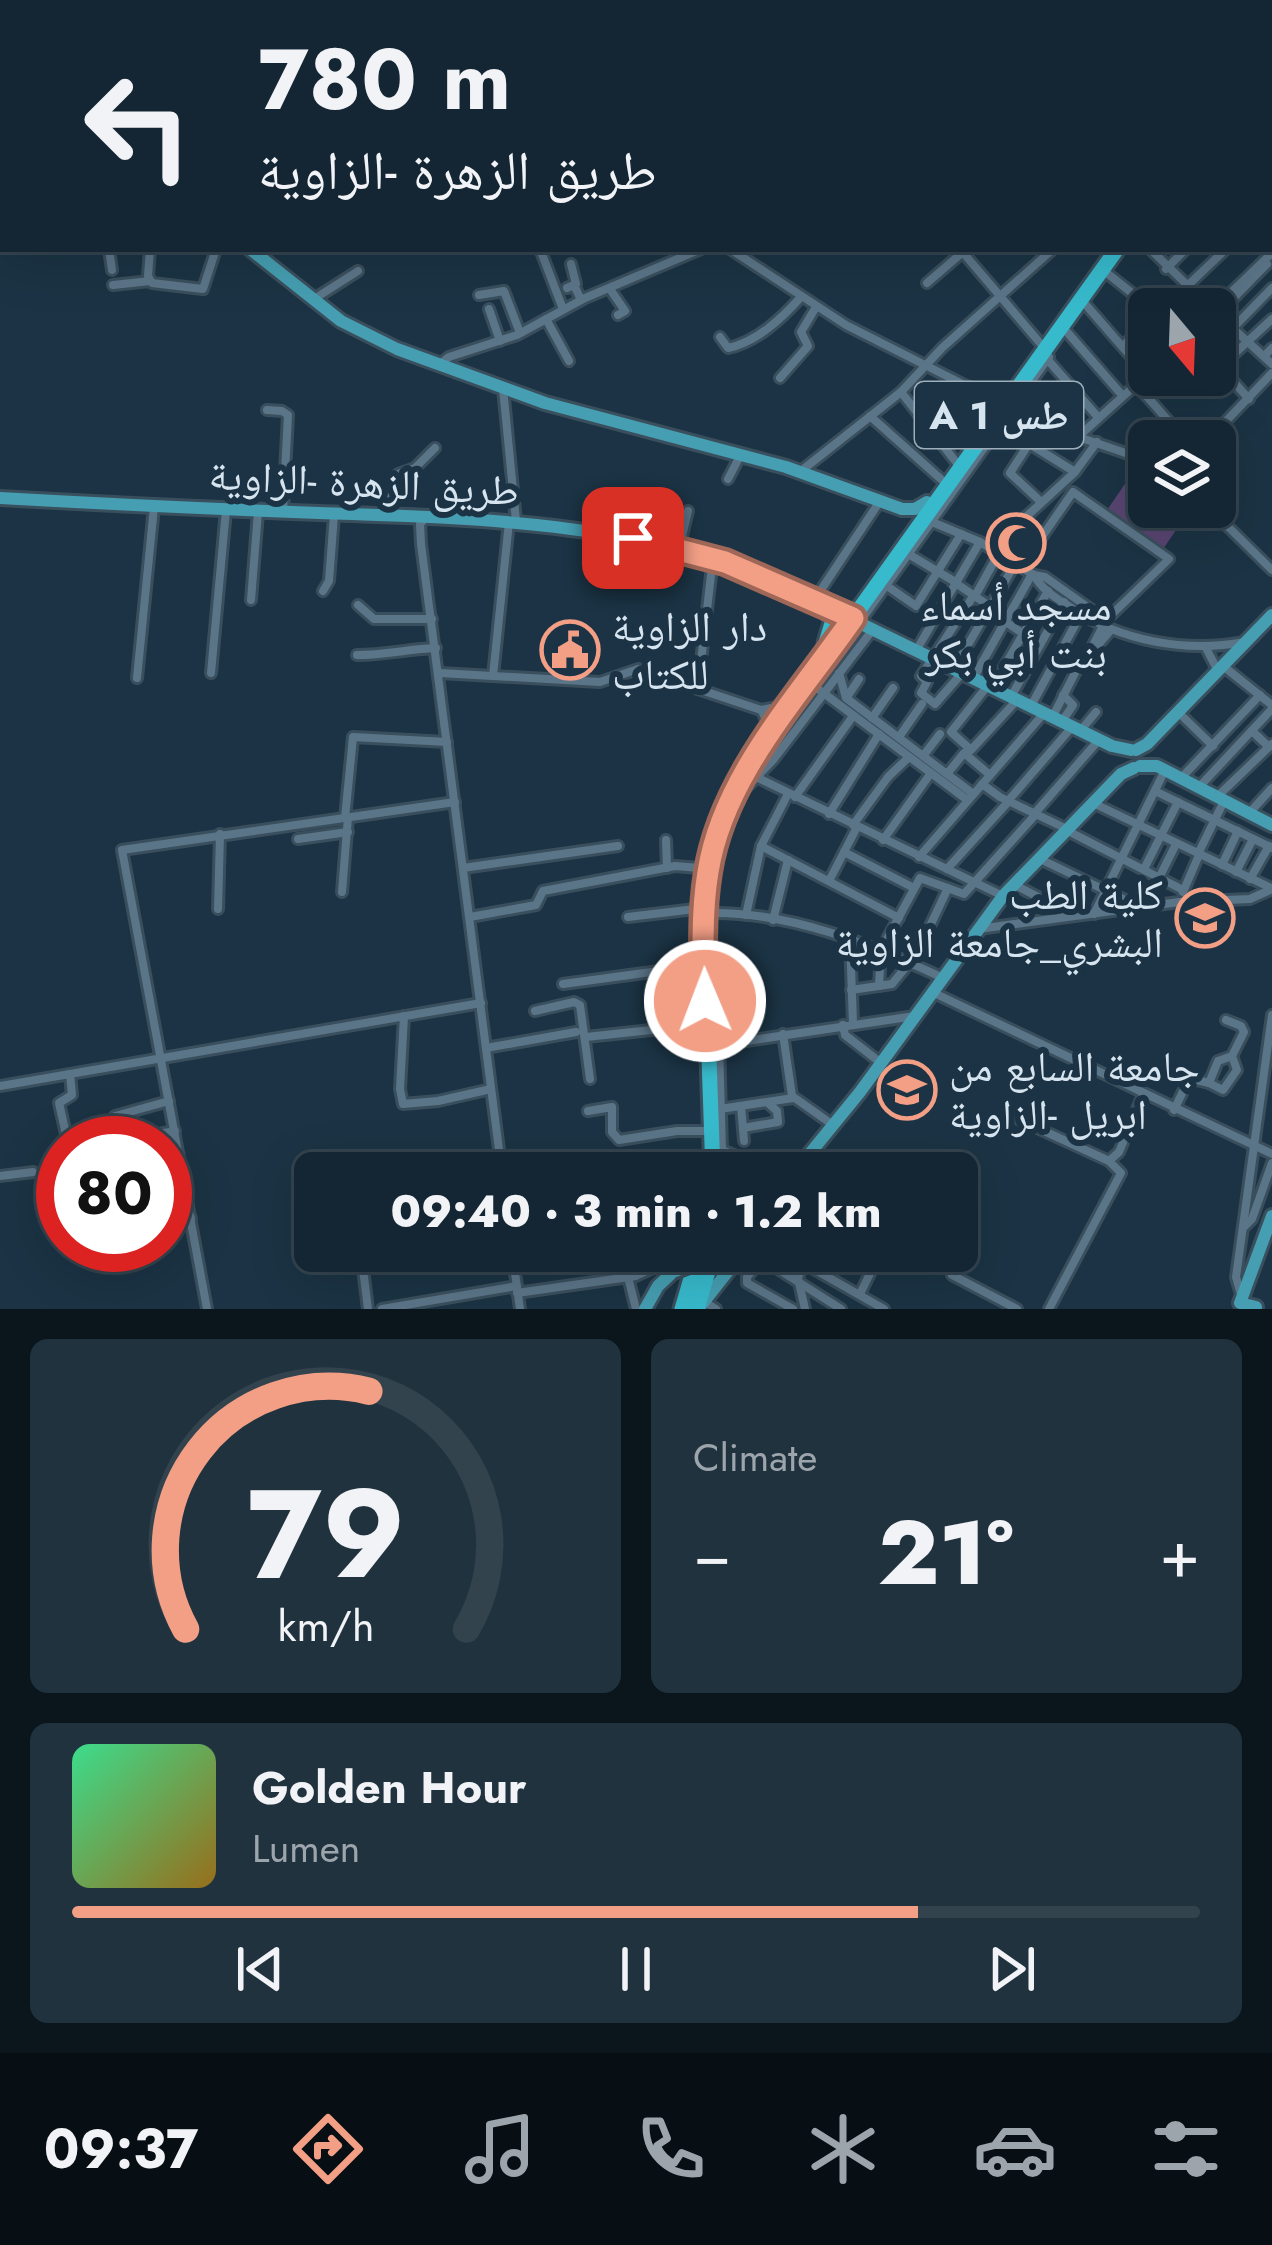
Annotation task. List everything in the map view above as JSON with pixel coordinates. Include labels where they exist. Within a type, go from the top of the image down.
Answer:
[{"type":"highway","name":"A 1 طس","points":[[924,517],[956,462],[1006,405],[1040,343],[1106,252]]},
{"type":"highway","name":"A 1 طس","points":[[708,1152],[703,1131],[696,965],[703,911],[700,868],[723,798],[764,717],[782,706],[1119,252]]},
{"type":"highway","name":"A 1 طس","points":[[712,1152],[704,901],[715,839],[751,774],[815,687],[850,611]]},
{"type":"highway","points":[[826,643],[832,620],[850,611]]},
{"type":"highway","points":[[682,1309],[691,1272]]},
{"type":"highway","points":[[704,1307],[710,1272]]},
{"type":"main road","points":[[258,252],[314,299],[368,335],[440,364],[602,420],[801,471],[924,517]]},
{"type":"main road","name":"طريق الزهرة -الزاوية","points":[[0,498],[512,521],[648,541],[713,558],[850,611],[1139,760]]},
{"type":"main road","points":[[902,508],[915,509],[924,517]]},
{"type":"main road","points":[[1139,760],[1147,744],[1272,618]]},
{"type":"main road","points":[[811,1152],[1008,890],[1139,760],[1222,668]]},
{"type":"main road","points":[[1139,760],[1201,784],[1272,822]]},
{"type":"main road","points":[[1139,760],[1272,822]]},
{"type":"main road","points":[[892,1018],[903,1032]]},
{"type":"main road","points":[[811,1152],[834,1124]]},
{"type":"main road","points":[[1245,1301],[1272,1216]]},
{"type":"main road","points":[[1245,1301],[1269,1251],[1272,1230]]},
{"type":"main road","points":[[645,1309],[654,1291],[673,1272]]},
{"type":"main road","points":[[704,1307],[724,1272]]},
{"type":"street","points":[[109,252],[112,270]]},
{"type":"street","points":[[150,252],[150,281]]},
{"type":"street","points":[[112,285],[150,281],[205,288],[215,252]]},
{"type":"street","points":[[541,252],[563,309]]},
{"type":"street","points":[[440,364],[448,357],[520,333],[581,300],[694,252]]},
{"type":"street","points":[[737,252],[816,307],[927,366],[1044,422],[1128,453]]},
{"type":"street","points":[[927,283],[959,252]]},
{"type":"street","points":[[963,252],[1040,343]]},
{"type":"street","points":[[801,471],[901,392],[1050,252]]},
{"type":"street","points":[[850,611],[887,586],[910,555],[924,517],[1006,405],[1067,332],[1119,252]]},
{"type":"street","points":[[1149,252],[1189,287],[1223,252]]},
{"type":"street","points":[[1168,269],[1183,252]]},
{"type":"street","points":[[1236,291],[1272,256]]},
{"type":"street","points":[[571,264],[576,284],[567,288],[574,285],[581,300]]},
{"type":"street","points":[[314,299],[358,271]]},
{"type":"street","points":[[1108,274],[1128,290]]},
{"type":"street","points":[[1236,325],[1272,288]]},
{"type":"street","points":[[610,290],[625,310],[619,315]]},
{"type":"street","points":[[479,295],[504,292],[520,333]]},
{"type":"street","points":[[720,337],[728,348],[736,347],[776,322],[801,297]]},
{"type":"street","points":[[1086,305],[1128,352]]},
{"type":"street","points":[[781,378],[808,346],[801,332],[816,307]]},
{"type":"street","points":[[489,309],[500,340]]},
{"type":"street","points":[[546,319],[569,361]]},
{"type":"street","points":[[1236,352],[1272,319]]},
{"type":"street","points":[[1228,420],[1272,369],[1236,331]]},
{"type":"street","points":[[1067,332],[1122,395]]},
{"type":"street","points":[[1123,346],[1128,341]]},
{"type":"street","points":[[1264,356],[1272,347]]},
{"type":"street","points":[[1047,359],[1097,416]]},
{"type":"street","points":[[1236,384],[1249,399]]},
{"type":"street","points":[[935,436],[970,387]]},
{"type":"street","points":[[493,676],[512,521],[503,388]]},
{"type":"street","points":[[1040,501],[1010,473],[1072,388]]},
{"type":"street","points":[[1078,436],[1128,390]]},
{"type":"street","points":[[901,392],[956,462]]},
{"type":"street","points":[[1147,396],[1168,420]]},
{"type":"street","points":[[267,410],[288,416],[283,512]]},
{"type":"street","points":[[870,416],[943,481]]},
{"type":"street","points":[[1033,575],[1007,621],[934,704],[921,693],[927,682],[921,676],[974,596],[995,550],[1040,501],[1075,472],[1097,442]]},
{"type":"street","points":[[1028,443],[1075,472]]},
{"type":"street","points":[[386,515],[386,502],[398,474],[415,468],[435,448]]},
{"type":"street","points":[[728,479],[740,454]]},
{"type":"street","points":[[947,869],[1008,801],[1073,705],[1064,695],[1106,626],[1169,559],[1062,483]]},
{"type":"street","points":[[964,672],[990,607],[1072,494]]},
{"type":"street","points":[[880,500],[839,671],[846,698],[969,796]]},
{"type":"street","points":[[137,678],[154,505]]},
{"type":"street","points":[[211,673],[226,508]]},
{"type":"street","points":[[251,600],[258,510]]},
{"type":"street","points":[[679,549],[688,511]]},
{"type":"street","points":[[323,591],[329,581],[334,513]]},
{"type":"street","points":[[924,517],[995,550],[1081,614],[1106,626],[1206,648],[1248,642]]},
{"type":"street","points":[[426,518],[419,528],[499,1152]]},
{"type":"street","points":[[633,521],[646,524],[648,541]]},
{"type":"street","points":[[1229,528],[1272,570]]},
{"type":"street","points":[[887,586],[916,606],[961,534]]},
{"type":"street","points":[[917,649],[980,542]]},
{"type":"street","points":[[910,555],[1076,671]]},
{"type":"street","points":[[701,661],[713,558]]},
{"type":"street","points":[[1033,575],[1046,577],[1106,626]]},
{"type":"street","points":[[1048,591],[991,685],[951,732],[970,751],[1056,658],[1081,614]]},
{"type":"street","points":[[1021,699],[1040,646],[1064,602]]},
{"type":"street","points":[[358,605],[374,619],[431,619]]},
{"type":"street","points":[[357,655],[436,648]]},
{"type":"street","points":[[1201,784],[1272,707],[1222,668],[1206,648]]},
{"type":"street","points":[[440,673],[600,682],[641,670],[764,717]]},
{"type":"street","points":[[839,671],[815,687],[969,796]]},
{"type":"street","points":[[846,698],[859,679]]},
{"type":"street","points":[[872,718],[893,688]]},
{"type":"street","points":[[1183,776],[1260,695]]},
{"type":"street","points":[[899,737],[922,704]]},
{"type":"street","points":[[919,857],[990,776],[1063,720],[1096,712]]},
{"type":"street","points":[[1180,714],[1223,760]]},
{"type":"street","points":[[746,915],[761,846],[792,795],[853,716]]},
{"type":"street","points":[[1179,902],[1222,797],[1270,745],[1252,730]]},
{"type":"street","points":[[829,814],[879,734]]},
{"type":"street","points":[[923,756],[940,734]]},
{"type":"street","points":[[342,892],[353,737],[447,742]]},
{"type":"street","points":[[879,986],[881,950],[922,877],[963,894],[1106,743]]},
{"type":"street","points":[[947,774],[964,753],[990,776]]},
{"type":"street","points":[[829,881],[855,826],[888,777],[909,757]]},
{"type":"street","points":[[1139,760],[1155,791],[1270,847],[1250,879]]},
{"type":"street","points":[[883,840],[934,770]]},
{"type":"street","points":[[713,1152],[703,911],[727,826],[751,774],[976,882],[1075,916]]},
{"type":"street","points":[[982,784],[1183,890]]},
{"type":"street","points":[[1252,810],[1272,788]]},
{"type":"street","points":[[1094,914],[1155,791]]},
{"type":"street","points":[[172,1116],[122,850],[454,802]]},
{"type":"street","points":[[1144,869],[1178,802]]},
{"type":"street","points":[[980,924],[1250,899],[1272,889],[1093,803]]},
{"type":"street","points":[[1222,865],[1238,831]]},
{"type":"street","points":[[298,838],[348,832]]},
{"type":"street","points":[[218,910],[220,834]]},
{"type":"street","points":[[1236,872],[1253,839]]},
{"type":"street","points":[[666,840],[667,868]]},
{"type":"street","points":[[1160,877],[1176,844]]},
{"type":"street","points":[[463,868],[618,845]]},
{"type":"street","points":[[761,846],[899,918]]},
{"type":"street","points":[[844,852],[914,888]]},
{"type":"street","points":[[1038,859],[1140,907]]},
{"type":"street","points":[[773,920],[788,860]]},
{"type":"street","points":[[470,917],[536,904],[543,891],[667,868],[700,868]]},
{"type":"street","points":[[851,990],[895,982],[911,963],[948,888]]},
{"type":"street","points":[[628,917],[703,911],[773,920],[850,938],[941,977]]},
{"type":"street","points":[[850,938],[851,990],[844,1035],[881,1063]]},
{"type":"street","points":[[563,985],[696,965]]},
{"type":"street","points":[[931,991],[1272,1159],[1252,1220],[1244,1226]]},
{"type":"street","points":[[0,1086],[481,1003]]},
{"type":"street","points":[[535,1011],[578,1003],[590,1079]]},
{"type":"street","points":[[1245,1301],[1232,1288],[1272,1015]]},
{"type":"street","points":[[404,1016],[403,1104],[491,1089]]},
{"type":"street","points":[[727,1152],[722,1150],[719,1045],[915,1016]]},
{"type":"street","points":[[1208,1083],[1218,1061],[1232,1056],[1244,1032],[1226,1021]]},
{"type":"street","points":[[486,1048],[698,1025]]},
{"type":"street","points":[[783,1034],[794,1098]]},
{"type":"street","points":[[1174,1109],[1186,1083],[1197,1080],[1223,1090],[1229,1087],[1237,1070],[1232,1056]]},
{"type":"street","points":[[62,1116],[59,1102],[73,1095],[70,1074]]},
{"type":"street","points":[[1109,1161],[1119,1152],[1143,1095]]},
{"type":"street","points":[[720,1108],[794,1098],[834,1124]]},
{"type":"street","points":[[116,1116],[170,1101]]},
{"type":"street","points":[[743,1128],[778,1122],[777,1112],[767,1102]]},
{"type":"street","points":[[741,1106],[744,1141]]},
{"type":"street","points":[[588,1111],[612,1107],[612,1132],[619,1140],[703,1131]]},
{"type":"street","points":[[1018,1119],[1109,1161],[1121,1173],[1049,1309]]},
{"type":"street","points":[[0,1176],[33,1172]]},
{"type":"street","points":[[192,1223],[208,1309]]},
{"type":"street","points":[[1239,1256],[1245,1301]]},
{"type":"street","points":[[793,1309],[746,1280],[763,1258],[841,1309]]},
{"type":"street","points":[[363,1272],[368,1309]]},
{"type":"street","points":[[515,1272],[520,1309]]},
{"type":"street","points":[[382,1309],[642,1272]]},
{"type":"street","points":[[800,1272],[805,1309]]},
{"type":"street","points":[[819,1272],[884,1309]]},
{"type":"street","points":[[859,1294],[870,1272]]},
{"type":"street","points":[[952,1275],[1017,1309]]},
{"type":"street","points":[[628,1277],[636,1309]]},
{"type":"shaded area","points":[[1128,479],[1128,528],[1177,528],[1161,552],[1105,513]]},
{"type":"shaded area","points":[[851,626],[867,634],[821,688],[814,683]]},
{"type":"place","name":"مسجد أسماء بنت أبي بكر","points":[[1016,543]]},
{"type":"place","name":"دار الزاوية للكتاب","points":[[570,650]]},
{"type":"place","name":"كلية الطب البشري_جامعة الزاوية","points":[[1205,918]]},
{"type":"place","name":"جامعة السابع من ابريل -الزاوية","points":[[907,1090]]},
{"type":"route","points":[[633,538],[725,562],[853,618],[746,772],[721,823],[704,901],[705,1001]]}]
